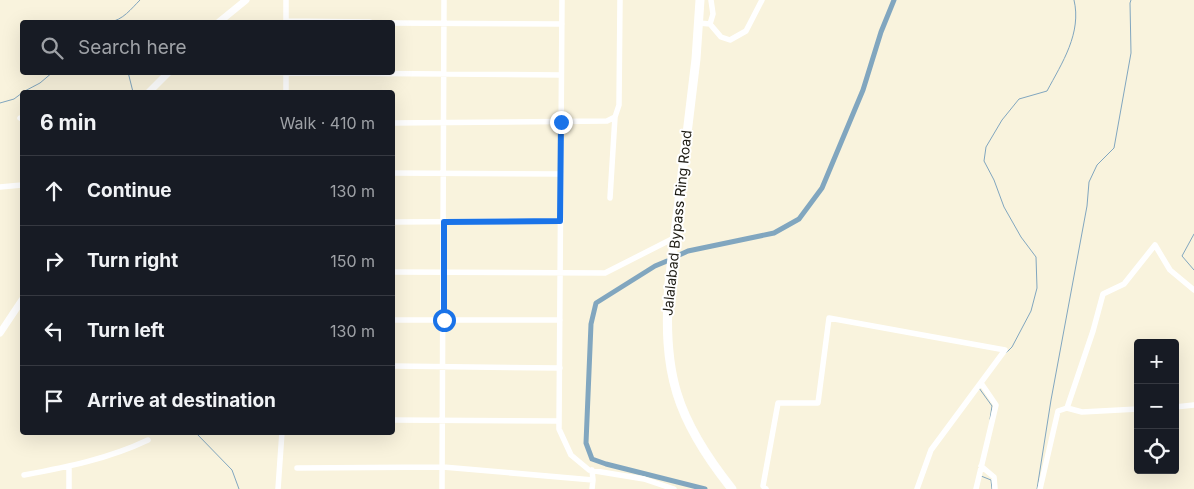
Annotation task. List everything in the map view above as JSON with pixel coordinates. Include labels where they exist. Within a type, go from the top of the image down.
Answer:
[{"type":"highway","name":"Jalalabad Bypass Ring Road","points":[[700,0],[666,316],[667,346],[674,388],[683,415],[714,467],[732,489]]},
{"type":"street","points":[[221,20],[246,0]]},
{"type":"street","points":[[286,0],[286,20]]},
{"type":"street","points":[[442,489],[444,0]]},
{"type":"street","points":[[562,0],[559,429],[571,455],[588,470],[644,479],[674,489]]},
{"type":"street","points":[[610,198],[615,117],[619,105],[620,0]]},
{"type":"street","points":[[710,24],[714,14],[711,0]]},
{"type":"street","points":[[699,23],[710,24],[721,37],[730,40],[746,31],[762,0]]},
{"type":"street","points":[[395,23],[562,24]]},
{"type":"street","points":[[395,74],[561,75]]},
{"type":"street","points":[[152,90],[166,75]]},
{"type":"street","points":[[286,75],[286,90]]},
{"type":"street","points":[[395,123],[607,121],[615,117]]},
{"type":"street","points":[[395,173],[561,174]]},
{"type":"street","points":[[0,187],[20,185]]},
{"type":"street","points":[[395,222],[560,221]]},
{"type":"street","points":[[395,272],[605,273],[674,238]]},
{"type":"street","points":[[1067,408],[1093,331],[1103,294],[1124,284],[1155,245],[1170,270],[1194,290]]},
{"type":"street","points":[[0,333],[20,303]]},
{"type":"street","points":[[766,489],[763,486],[778,403],[818,403],[828,318],[1005,350],[931,450],[917,489]]},
{"type":"street","points":[[395,320],[560,320]]},
{"type":"street","points":[[395,366],[560,368]]},
{"type":"street","points":[[976,489],[996,405],[981,383]]},
{"type":"street","points":[[1179,406],[1194,405]]},
{"type":"street","points":[[1040,489],[1058,411],[1067,408],[1082,412],[1134,409]]},
{"type":"street","points":[[395,420],[559,421]]},
{"type":"street","points":[[278,489],[282,435]]},
{"type":"street","points":[[24,475],[69,466],[127,450],[148,440]]},
{"type":"street","points":[[69,466],[69,489]]},
{"type":"street","points":[[982,466],[994,477],[995,489]]},
{"type":"street","points":[[297,468],[443,467],[594,480]]},
{"type":"street","points":[[592,470],[594,480],[592,489]]},
{"type":"waterway","points":[[117,20],[123,17],[140,0]]},
{"type":"waterway","points":[[677,256],[688,251],[774,233],[799,219],[822,188],[863,90],[881,32],[894,0]]},
{"type":"waterway","points":[[1006,353],[1012,347],[1031,311],[1037,288],[1036,257],[1021,237],[1004,207],[994,180],[984,161],[986,147],[1002,120],[1019,99],[1047,91],[1064,59],[1073,36],[1076,12],[1074,0]]},
{"type":"waterway","points":[[1037,489],[1051,400],[1087,206],[1089,182],[1097,165],[1114,148],[1131,53],[1131,0]]},
{"type":"waterway","points":[[27,90],[49,75]]},
{"type":"waterway","points":[[129,75],[132,90]]},
{"type":"waterway","points":[[0,103],[14,99],[20,94]]},
{"type":"waterway","points":[[1194,234],[1182,256],[1194,270]]},
{"type":"waterway","points":[[667,261],[655,266],[596,303],[591,324],[586,443],[592,459],[705,489]]},
{"type":"waterway","points":[[979,388],[992,406],[990,419]]},
{"type":"waterway","points":[[198,435],[232,470],[239,489]]},
{"type":"waterway","points":[[981,476],[991,480],[992,489]]},
{"type":"route","points":[[444,320],[444,222],[560,221],[561,122]]}]
